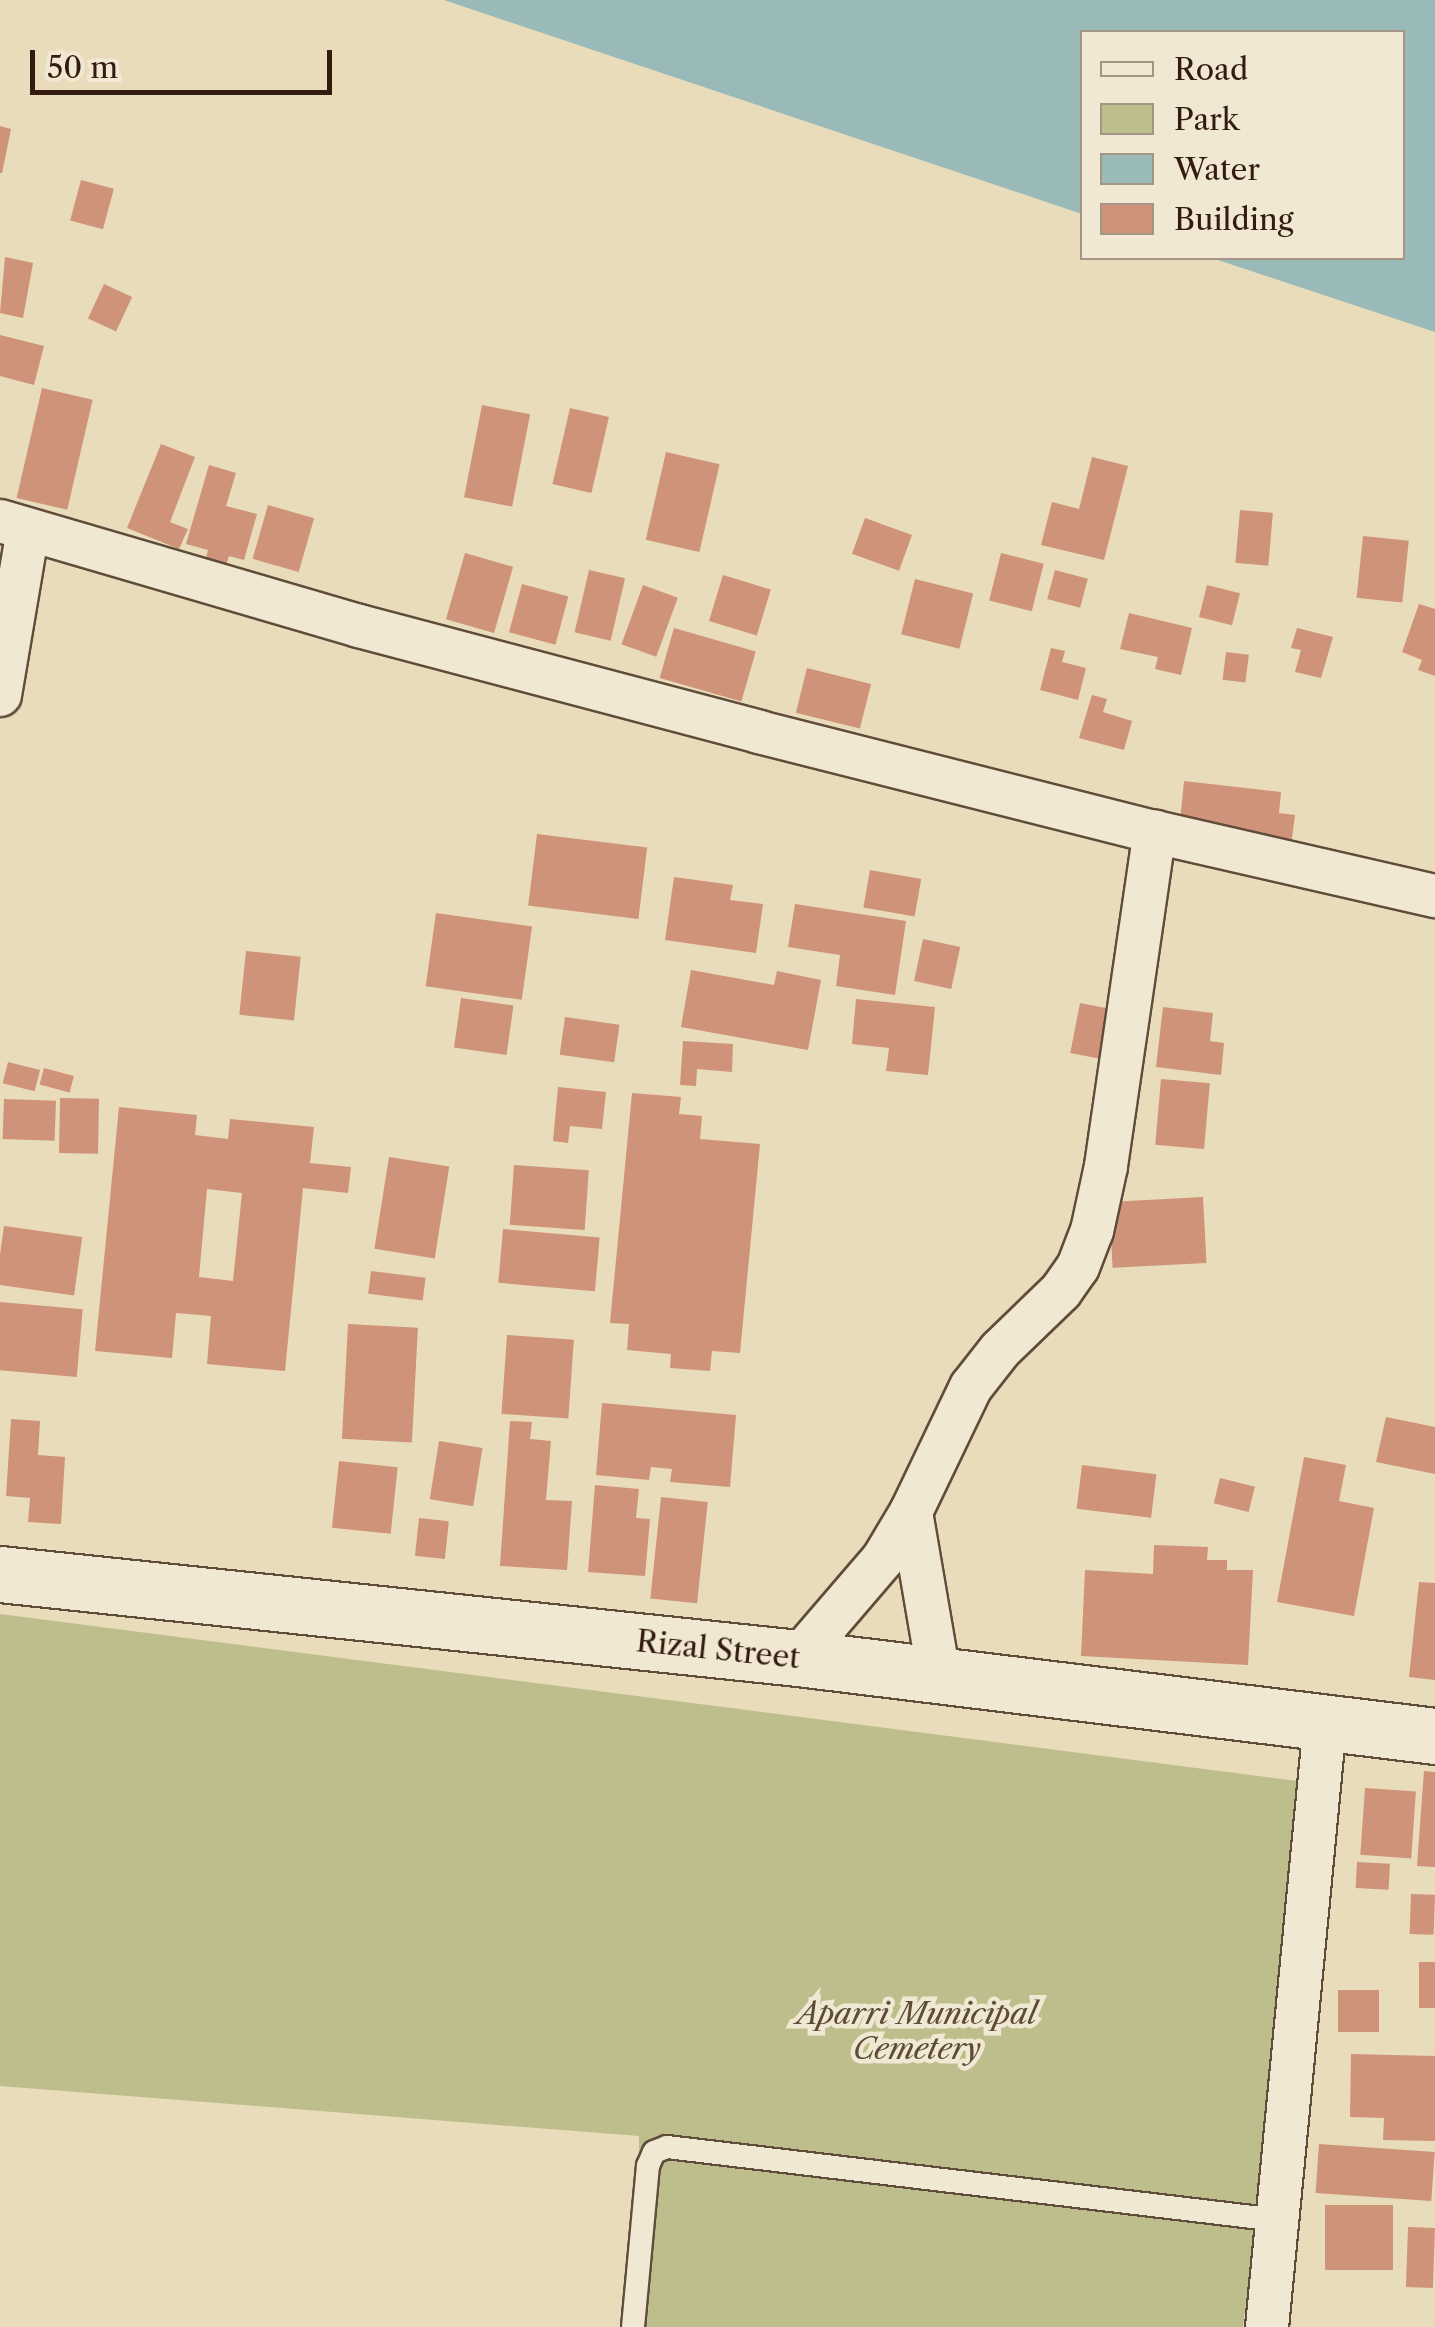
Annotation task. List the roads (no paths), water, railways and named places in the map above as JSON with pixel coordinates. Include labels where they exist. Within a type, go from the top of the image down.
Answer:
[{"type":"main road","name":"Rizal Street","points":[[0,1574],[798,1658],[1435,1736]]},
{"type":"street","points":[[0,695],[14,526],[359,626],[1155,832],[1435,896]]},
{"type":"street","points":[[798,1658],[883,1559],[911,1512],[971,1387],[1000,1350],[1062,1291],[1078,1267],[1092,1231],[1106,1166],[1155,832]]},
{"type":"street","points":[[911,1512],[939,1676]]},
{"type":"street","points":[[1267,2327],[1325,1724]]},
{"type":"lane","points":[[633,2327],[648,2166],[654,2152],[666,2147],[1277,2220]]},
{"type":"water","points":[[444,0],[1435,0],[1435,332],[1218,260],[1405,260],[1405,30],[1080,30],[1080,213]]},
{"type":"park label","name":"Aparri Municipal Cemetery","points":[[917,2031]]}]
